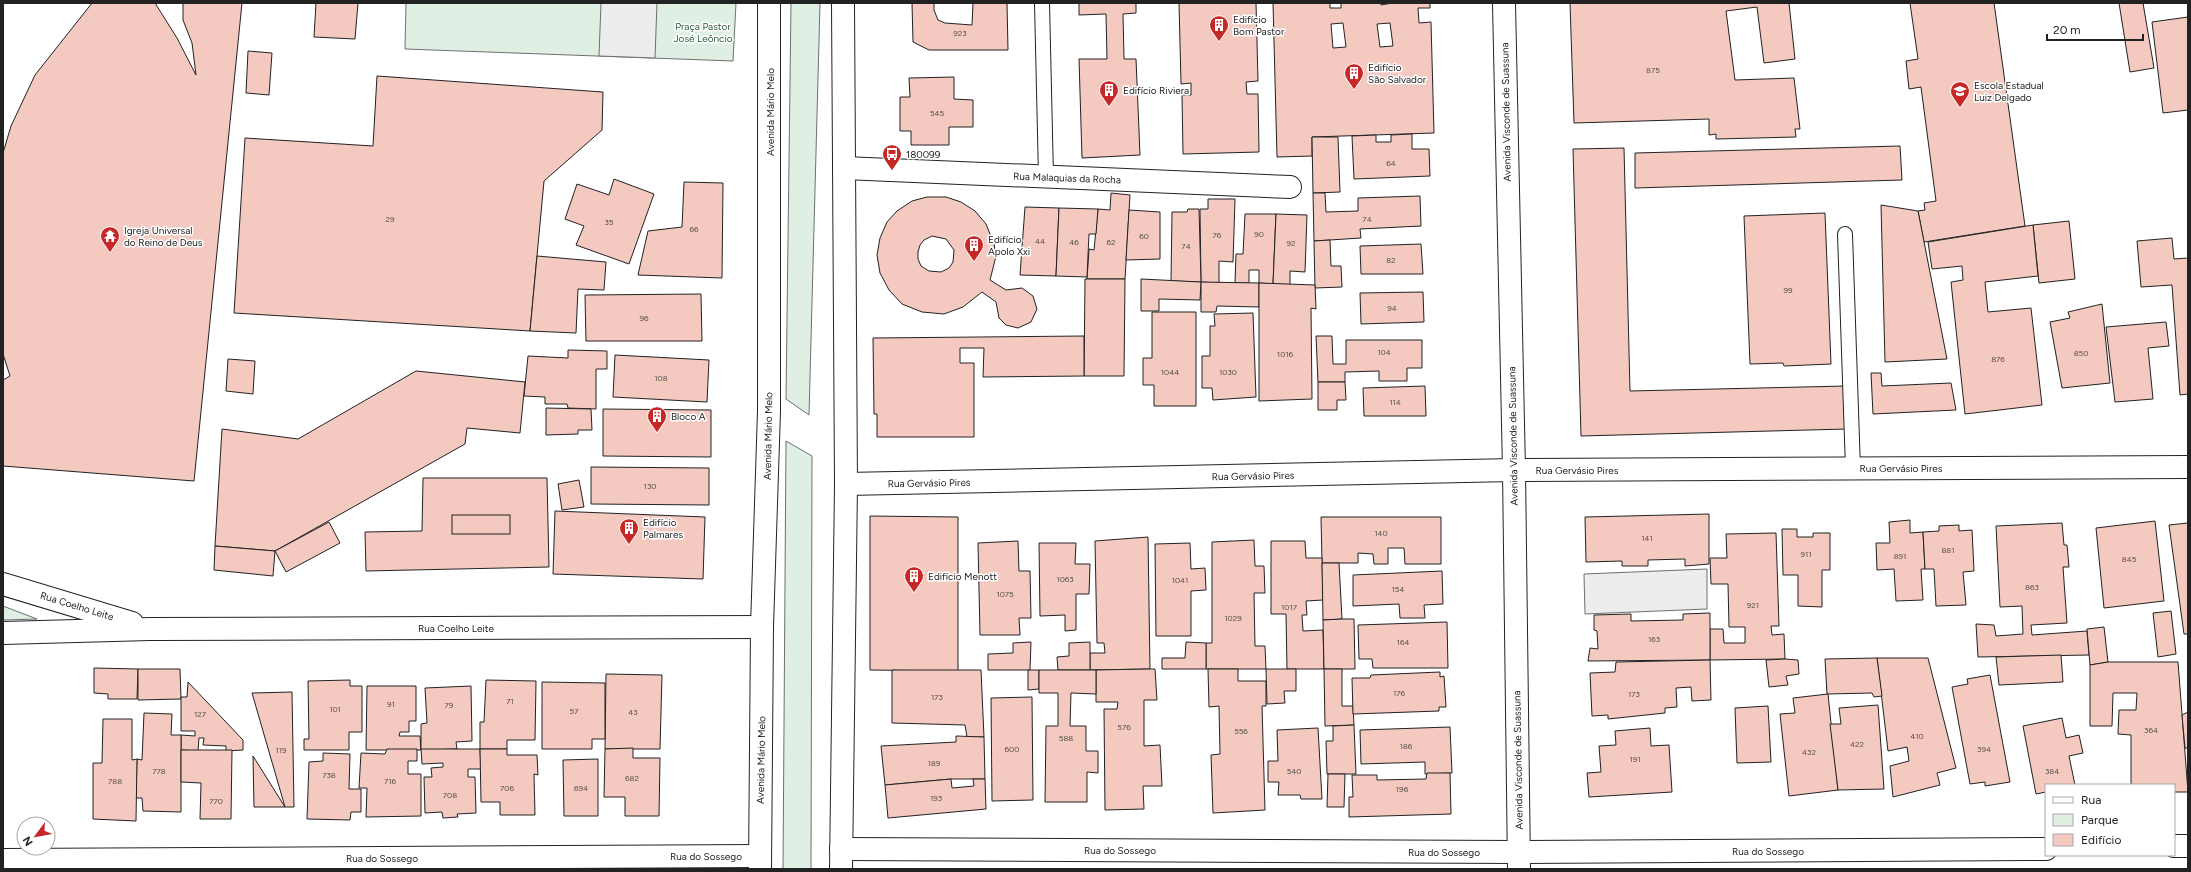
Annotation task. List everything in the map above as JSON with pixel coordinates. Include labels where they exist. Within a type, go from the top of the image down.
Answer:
[{"type":"street","name":"Avenida Mário Melo","points":[[760,862],[762,627],[769,403],[769,3]]},
{"type":"street","points":[[841,859],[846,484],[843,3]]},
{"type":"street","name":"Avenida Visconde de Suassuna","points":[[1504,3],[1514,470],[1519,860]]},
{"type":"street","name":"Rua Malaquias da Rocha","points":[[844,168],[1290,187]]},
{"type":"street","name":"Rua Gervásio Pires","points":[[846,484],[1514,470],[2188,467]]},
{"type":"street","name":"Rua Coelho Leite","points":[[3,584],[150,629]]},
{"type":"street","name":"Rua Coelho Leite","points":[[3,633],[150,629],[762,627]]},
{"type":"street","points":[[2175,846],[2188,846]]},
{"type":"street","name":"Rua do Sossego","points":[[841,859],[1987,859],[2045,849]]},
{"type":"street","name":"Rua do Sossego","points":[[3,860],[760,862]]},
{"type":"lane","points":[[1042,3],[1046,177]]},
{"type":"lane","points":[[1845,234],[1853,469]]},
{"type":"green space","name":"Praça Pastor José Leôncio","points":[[406,3],[736,3],[733,61],[405,49]]},
{"type":"green space","points":[[791,3],[820,3],[809,415],[786,399]]},
{"type":"green space","points":[[786,441],[812,456],[811,869],[783,869]]},
{"type":"green space","points":[[3,606],[37,619],[3,620]]},
{"type":"shaded area","points":[[601,3],[657,3],[655,58],[599,56]]},
{"type":"shaded area","points":[[1707,569],[1707,609],[1585,614],[1584,574]]},
{"type":"building","name":"Igreja Universal do Reino de Deus","points":[[92,3],[155,3],[177,38],[196,75],[192,43],[183,20],[183,3],[242,3],[194,481],[3,466],[3,380],[10,376],[3,354],[3,153],[11,126],[35,75]]},
{"type":"building","points":[[316,3],[358,3],[355,39],[314,37]]},
{"type":"building","points":[[912,3],[934,3],[934,10],[938,20],[945,23],[972,25],[973,3],[1007,3],[1008,50],[929,50],[913,42]]},
{"type":"building","name":"Edifício Riviera","points":[[1079,3],[1136,3],[1136,13],[1123,14],[1124,59],[1136,59],[1140,155],[1082,158],[1079,59],[1107,59],[1106,14],[1079,15]]},
{"type":"building","name":"Edifício Bom Pastor","points":[[1179,3],[1256,3],[1258,81],[1246,82],[1247,94],[1258,94],[1259,152],[1183,154],[1182,95],[1191,95],[1191,83],[1181,84]]},
{"type":"building","name":"Edifício São Salvador","points":[[1273,3],[1330,3],[1330,8],[1341,8],[1341,3],[1381,3],[1381,5],[1392,3],[1430,3],[1430,8],[1418,8],[1419,23],[1431,22],[1434,133],[1312,137],[1312,156],[1277,157]],"holes":[[[1343,23],[1346,47],[1333,48],[1331,24]],[[1390,23],[1393,46],[1380,47],[1377,24]]]},
{"type":"building","points":[[1570,3],[1789,3],[1795,59],[1764,63],[1757,7],[1726,11],[1735,80],[1794,78],[1800,129],[1795,129],[1796,137],[1716,139],[1716,134],[1709,135],[1709,119],[1574,123]]},
{"type":"building","name":"Escola Estadual Luiz Delgado","points":[[1910,3],[1994,3],[2025,226],[1924,242],[1918,211],[1925,210],[1924,203],[1936,201],[1921,87],[1909,89],[1906,61],[1918,59]]},
{"type":"building","points":[[2119,3],[2143,3],[2154,68],[2130,72]]},
{"type":"building","points":[[2188,17],[2188,110],[2163,113],[2152,22]]},
{"type":"building","points":[[248,51],[272,53],[269,95],[246,93]]},
{"type":"building","points":[[377,76],[603,92],[602,130],[544,181],[530,331],[234,313],[245,138],[373,146]]},
{"type":"building","points":[[954,77],[954,99],[973,100],[973,127],[949,127],[949,145],[911,145],[911,131],[900,131],[900,97],[910,97],[909,78]]},
{"type":"building","points":[[1412,134],[1412,149],[1429,149],[1430,176],[1354,179],[1352,136],[1376,135],[1376,142],[1391,142],[1391,135]]},
{"type":"building","points":[[1312,137],[1338,137],[1340,192],[1313,193]]},
{"type":"building","points":[[1900,146],[1902,180],[1635,188],[1635,153]]},
{"type":"building","points":[[1624,148],[1630,391],[1846,386],[1847,429],[1581,436],[1573,149]]},
{"type":"building","points":[[614,179],[654,194],[629,264],[576,245],[584,226],[565,219],[577,184],[609,195]]},
{"type":"building","points":[[684,182],[723,183],[722,278],[638,275],[648,231],[682,227]]},
{"type":"building","points":[[1111,193],[1130,195],[1125,279],[1087,279],[1089,249],[1094,250],[1098,209],[1110,210]]},
{"type":"building","points":[[1313,193],[1325,193],[1326,212],[1358,211],[1358,198],[1420,196],[1421,226],[1360,229],[1361,238],[1314,241]]},
{"type":"building","name":"Edifício Apolo Xxi","points":[[927,197],[946,197],[961,202],[975,211],[986,224],[994,244],[996,256],[990,280],[1006,290],[1022,288],[1033,296],[1037,309],[1031,322],[1018,328],[1006,325],[999,318],[996,302],[982,292],[963,307],[944,314],[922,312],[902,304],[889,290],[880,273],[877,255],[880,238],[887,222],[897,211],[912,201]],"holes":[[[932,236],[946,239],[954,250],[953,262],[949,268],[941,272],[929,271],[921,266],[918,259],[918,252],[920,245],[924,240]]]},
{"type":"building","points":[[1208,199],[1235,199],[1233,262],[1219,261],[1219,283],[1201,282],[1200,209],[1208,209]]},
{"type":"building","points":[[1881,205],[1918,211],[1947,359],[1885,362]]},
{"type":"building","points":[[1025,207],[1059,208],[1056,276],[1020,275]]},
{"type":"building","points":[[1059,208],[1098,209],[1096,234],[1089,234],[1087,277],[1056,276]]},
{"type":"building","points":[[1188,209],[1199,209],[1201,282],[1171,281],[1172,212],[1187,212]]},
{"type":"building","points":[[1129,210],[1160,212],[1160,259],[1126,260]]},
{"type":"building","points":[[1825,213],[1831,364],[1784,366],[1783,363],[1750,364],[1744,216]]},
{"type":"building","points":[[1245,214],[1276,214],[1273,284],[1259,283],[1259,270],[1249,270],[1249,283],[1235,283],[1236,254],[1243,254]]},
{"type":"building","points":[[1276,214],[1307,215],[1305,272],[1290,271],[1290,285],[1273,284]]},
{"type":"building","points":[[2069,221],[2075,279],[2039,283],[2033,225]]},
{"type":"building","points":[[2033,225],[2038,276],[1985,282],[1988,312],[2031,308],[2042,405],[1965,414],[1951,282],[1963,280],[1962,266],[1932,269],[1928,242]]},
{"type":"building","points":[[2172,238],[2174,259],[2188,258],[2188,394],[2180,395],[2172,285],[2141,287],[2137,241]]},
{"type":"building","points":[[1330,240],[1331,266],[1341,266],[1342,287],[1315,288],[1314,241]]},
{"type":"building","points":[[1421,244],[1423,274],[1361,274],[1360,246]]},
{"type":"building","points":[[537,256],[606,262],[604,290],[578,289],[576,333],[530,331]]},
{"type":"building","points":[[1085,279],[1125,279],[1124,376],[1084,376]]},
{"type":"building","points":[[1141,279],[1201,282],[1200,300],[1159,299],[1159,311],[1141,311]]},
{"type":"building","points":[[1201,282],[1259,283],[1259,307],[1217,306],[1216,312],[1201,312]]},
{"type":"building","points":[[1259,283],[1315,285],[1316,309],[1311,308],[1312,399],[1259,401]]},
{"type":"building","points":[[1423,292],[1424,322],[1361,324],[1360,293]]},
{"type":"building","points":[[701,294],[702,341],[586,341],[585,295]]},
{"type":"building","points":[[2102,304],[2110,383],[2062,388],[2050,322],[2070,318],[2068,312]]},
{"type":"building","points":[[1152,312],[1196,312],[1196,406],[1154,406],[1154,385],[1143,385],[1143,358],[1152,358]]},
{"type":"building","points":[[1253,313],[1256,397],[1213,400],[1212,388],[1202,388],[1202,356],[1210,356],[1210,326],[1215,326],[1214,314]]},
{"type":"building","points":[[2166,322],[2169,346],[2148,348],[2153,399],[2115,402],[2106,327]]},
{"type":"building","points":[[1084,336],[1084,376],[983,377],[984,348],[960,348],[960,363],[974,363],[974,437],[877,437],[877,414],[874,414],[873,338]]},
{"type":"building","points":[[1316,336],[1332,336],[1333,364],[1346,364],[1346,340],[1422,340],[1422,368],[1407,368],[1407,381],[1379,381],[1379,371],[1345,372],[1345,382],[1318,382]]},
{"type":"building","points":[[568,350],[607,351],[607,369],[596,369],[596,409],[568,408],[567,404],[545,404],[545,397],[524,396],[528,356],[568,358]]},
{"type":"building","points":[[615,355],[709,360],[707,402],[613,397]]},
{"type":"building","points":[[228,359],[255,361],[253,394],[226,391]]},
{"type":"building","points":[[416,371],[525,382],[520,433],[467,428],[465,444],[275,551],[215,546],[222,429],[298,439]]},
{"type":"building","points":[[1871,373],[1881,373],[1882,386],[1951,383],[1956,410],[1873,414]]},
{"type":"building","points":[[1318,382],[1345,382],[1346,400],[1337,400],[1337,410],[1318,410]]},
{"type":"building","points":[[1425,386],[1426,416],[1364,416],[1363,388]]},
{"type":"building","points":[[546,408],[591,409],[592,430],[578,430],[578,434],[546,435]]},
{"type":"building","name":"Bloco A","points":[[603,409],[711,410],[711,457],[603,456]]},
{"type":"building","points":[[591,467],[709,468],[709,505],[591,504]]},
{"type":"building","points":[[423,478],[547,478],[549,567],[366,571],[365,532],[422,531]]},
{"type":"building","points":[[579,480],[584,507],[562,510],[558,484]]},
{"type":"building","name":"Edifício Palmares","points":[[555,511],[705,517],[703,579],[553,574]]},
{"type":"building","points":[[1709,514],[1709,564],[1685,566],[1685,559],[1648,560],[1648,566],[1622,566],[1622,561],[1586,562],[1585,517]]},
{"type":"building","points":[[452,515],[510,515],[510,534],[452,534]]},
{"type":"building","name":"Edifício Menott","points":[[870,516],[958,517],[958,671],[870,670]]},
{"type":"building","points":[[1321,517],[1441,517],[1441,564],[1405,564],[1404,548],[1388,548],[1388,564],[1374,564],[1373,554],[1358,553],[1358,563],[1322,563]]},
{"type":"building","points":[[1910,520],[1910,533],[1923,532],[1925,569],[1921,569],[1923,600],[1896,601],[1894,569],[1877,570],[1876,543],[1890,543],[1889,522]]},
{"type":"building","points":[[2155,521],[2164,601],[2104,608],[2096,528]]},
{"type":"building","points":[[329,522],[340,543],[286,572],[275,551]]},
{"type":"building","points":[[2062,523],[2064,545],[2067,545],[2069,567],[2063,567],[2067,623],[2031,625],[2032,635],[2087,631],[2089,655],[1978,657],[1976,624],[1994,625],[1996,636],[2023,634],[2022,606],[2000,607],[1996,526]]},
{"type":"building","points":[[2188,523],[2188,634],[2184,634],[2169,525]]},
{"type":"building","points":[[1959,525],[1959,531],[1972,530],[1974,571],[1963,572],[1966,605],[1936,606],[1934,569],[1925,569],[1923,532],[1939,531],[1939,526]]},
{"type":"building","points":[[1782,529],[1797,529],[1797,537],[1813,537],[1813,533],[1830,533],[1830,570],[1822,570],[1822,607],[1798,606],[1798,575],[1783,575]]},
{"type":"building","points":[[1776,533],[1779,626],[1771,626],[1772,635],[1784,634],[1785,659],[1710,660],[1710,629],[1723,629],[1724,643],[1745,643],[1745,627],[1729,627],[1728,584],[1711,584],[1710,558],[1727,558],[1726,534]]},
{"type":"building","points":[[1148,537],[1150,669],[1090,670],[1090,653],[1105,653],[1104,643],[1097,643],[1095,541]]},
{"type":"building","points":[[1254,540],[1255,566],[1264,566],[1265,593],[1254,593],[1255,646],[1265,646],[1266,669],[1206,669],[1206,643],[1212,643],[1212,542]]},
{"type":"building","points":[[1018,541],[1019,571],[1030,571],[1031,618],[1019,618],[1020,635],[980,635],[978,543]]},
{"type":"building","points":[[1271,541],[1305,541],[1306,558],[1322,558],[1323,600],[1306,601],[1307,615],[1302,615],[1303,631],[1323,630],[1324,669],[1287,669],[1286,614],[1271,614]]},
{"type":"building","points":[[1039,543],[1076,543],[1075,564],[1090,564],[1089,594],[1076,594],[1076,630],[1065,631],[1065,615],[1040,616]]},
{"type":"building","points":[[1190,543],[1191,569],[1205,568],[1206,590],[1191,591],[1191,636],[1156,636],[1155,544]]},
{"type":"building","points":[[215,546],[275,551],[273,576],[214,570]]},
{"type":"building","points":[[1322,563],[1339,563],[1342,619],[1323,620]]},
{"type":"building","points":[[1442,571],[1443,604],[1424,605],[1425,618],[1400,618],[1399,604],[1353,606],[1353,575]]},
{"type":"building","points":[[2171,611],[2176,654],[2158,657],[2153,613]]},
{"type":"building","points":[[1710,613],[1710,660],[1588,661],[1590,648],[1598,649],[1597,631],[1594,630],[1594,615],[1631,614],[1631,621],[1683,620],[1683,614]]},
{"type":"building","points":[[1354,619],[1355,669],[1324,669],[1323,620]]},
{"type":"building","points":[[1447,622],[1448,668],[1373,668],[1372,659],[1359,659],[1358,625]]},
{"type":"building","points":[[2104,627],[2108,662],[2090,665],[2087,629]]},
{"type":"building","points":[[1031,642],[1030,670],[988,670],[988,654],[1013,653],[1013,643]]},
{"type":"building","points":[[1090,642],[1090,670],[1058,670],[1057,657],[1069,656],[1069,643]]},
{"type":"building","points":[[1186,642],[1206,643],[1206,669],[1162,669],[1162,658],[1185,658]]},
{"type":"building","points":[[2061,655],[2063,682],[1999,685],[1996,657]]},
{"type":"building","points":[[1877,658],[1928,658],[1956,768],[1937,773],[1940,785],[1893,797],[1890,766],[1909,761],[1907,747],[1888,751]]},
{"type":"building","points":[[1877,658],[1882,696],[1874,697],[1872,693],[1827,694],[1825,659]]},
{"type":"building","points":[[1710,660],[1711,700],[1692,701],[1691,687],[1676,688],[1677,707],[1665,708],[1665,713],[1608,719],[1608,715],[1592,716],[1590,673],[1615,672],[1616,662]]},
{"type":"building","points":[[1766,660],[1798,660],[1799,674],[1786,676],[1788,685],[1769,687]]},
{"type":"building","points":[[2108,662],[2178,662],[2188,792],[2175,792],[2175,784],[2131,784],[2131,735],[2118,734],[2119,710],[2136,710],[2137,693],[2113,693],[2112,726],[2090,726],[2090,665]]},
{"type":"building","points":[[94,668],[138,669],[137,699],[108,699],[108,694],[94,693]]},
{"type":"building","points":[[138,669],[180,669],[181,699],[138,700]]},
{"type":"building","points":[[1155,669],[1157,700],[1144,700],[1144,746],[1160,745],[1162,786],[1143,786],[1144,809],[1105,810],[1104,709],[1117,709],[1118,702],[1096,702],[1096,670]]},
{"type":"building","points":[[1208,669],[1238,669],[1238,681],[1266,681],[1266,706],[1262,706],[1265,810],[1213,813],[1211,755],[1220,754],[1219,706],[1209,707]]},
{"type":"building","points":[[1266,669],[1296,669],[1296,691],[1284,691],[1285,703],[1267,704]]},
{"type":"building","points":[[1324,669],[1342,669],[1342,706],[1353,706],[1354,725],[1325,726]]},
{"type":"building","points":[[892,670],[981,670],[984,737],[967,737],[965,725],[892,723]]},
{"type":"building","points":[[1028,670],[1039,670],[1039,689],[1028,690]]},
{"type":"building","points":[[1039,670],[1096,670],[1096,694],[1071,693],[1070,726],[1086,726],[1086,751],[1098,751],[1098,773],[1087,772],[1087,802],[1045,802],[1046,726],[1058,726],[1058,693],[1039,693]]},
{"type":"building","points":[[1440,672],[1440,677],[1444,676],[1446,707],[1439,707],[1439,711],[1353,714],[1352,678],[1370,678],[1371,675]]},
{"type":"building","points":[[606,674],[662,675],[660,749],[605,749]]},
{"type":"building","points":[[1990,675],[2010,782],[1985,786],[1985,782],[1970,784],[1952,687],[1968,684],[1967,679]]},
{"type":"building","points":[[350,680],[350,686],[362,686],[362,732],[349,732],[349,750],[304,750],[304,739],[309,739],[308,681]]},
{"type":"building","points":[[486,680],[536,681],[535,740],[507,740],[507,749],[480,749],[480,722],[484,722]]},
{"type":"building","points":[[188,682],[243,740],[243,750],[226,751],[226,746],[203,745],[204,738],[199,738],[198,751],[181,750],[181,735],[195,736],[195,731],[181,731],[181,697],[187,697]]},
{"type":"building","points":[[542,682],[605,683],[605,739],[592,739],[592,749],[542,749]]},
{"type":"building","points":[[367,686],[416,686],[416,721],[409,721],[409,732],[400,732],[399,736],[420,736],[421,750],[366,750]]},
{"type":"building","points":[[471,686],[472,741],[456,742],[457,749],[421,750],[421,724],[427,723],[425,688]]},
{"type":"building","points":[[292,692],[294,807],[285,807],[252,693]]},
{"type":"building","points":[[1828,694],[1838,790],[1789,796],[1780,714],[1795,713],[1793,698]]},
{"type":"building","points":[[1032,697],[1033,800],[992,801],[991,698]]},
{"type":"building","points":[[1878,705],[1884,789],[1838,790],[1830,724],[1841,724],[1839,708]]},
{"type":"building","points":[[1768,706],[1771,762],[1737,763],[1735,708]]},
{"type":"building","points":[[2188,712],[2188,748],[2185,748],[2182,715]]},
{"type":"building","points":[[144,713],[172,714],[171,735],[181,735],[181,812],[143,811],[142,798],[136,798],[137,759],[142,760]]},
{"type":"building","points":[[2062,718],[2066,738],[2079,735],[2083,753],[2069,756],[2075,784],[2045,784],[2045,792],[2036,794],[2023,726]]},
{"type":"building","points":[[103,719],[132,719],[132,760],[137,759],[136,821],[93,819],[93,763],[102,763]]},
{"type":"building","points":[[1354,725],[1356,774],[1327,774],[1326,741],[1333,741],[1333,726]]},
{"type":"building","points":[[1450,727],[1452,773],[1425,774],[1425,762],[1361,764],[1360,730]]},
{"type":"building","points":[[1318,728],[1322,799],[1301,799],[1300,795],[1278,795],[1279,782],[1268,782],[1268,761],[1278,761],[1277,730]]},
{"type":"building","points":[[1650,728],[1651,746],[1669,745],[1672,792],[1589,797],[1587,773],[1601,772],[1599,746],[1616,745],[1615,731]]},
{"type":"building","points":[[956,736],[984,737],[985,779],[951,779],[885,785],[881,746],[956,742]]},
{"type":"building","points":[[633,748],[633,758],[660,758],[659,816],[625,816],[625,797],[604,797],[605,749]]},
{"type":"building","points":[[387,749],[417,749],[417,761],[408,761],[408,774],[421,774],[421,816],[366,817],[367,788],[359,788],[361,753],[385,754]]},
{"type":"building","points":[[421,749],[480,749],[481,769],[468,769],[468,777],[475,777],[476,813],[457,814],[458,817],[443,818],[442,812],[425,813],[424,777],[432,777],[431,768],[443,767],[443,763],[422,764]]},
{"type":"building","points":[[480,749],[507,749],[507,755],[537,755],[538,775],[534,774],[535,815],[500,815],[500,802],[481,802]]},
{"type":"building","points":[[181,750],[232,750],[231,819],[200,819],[201,783],[181,782]]},
{"type":"building","points":[[323,753],[350,754],[349,789],[361,789],[361,812],[351,812],[350,820],[307,819],[309,762],[323,761]]},
{"type":"building","points":[[253,756],[285,807],[254,807]]},
{"type":"building","points":[[598,759],[598,816],[564,816],[563,760]]},
{"type":"building","points":[[1427,773],[1450,773],[1451,814],[1349,817],[1349,797],[1353,797],[1352,775],[1377,775],[1377,780],[1426,779]]},
{"type":"building","points":[[1328,774],[1345,774],[1344,807],[1327,807]]},
{"type":"building","points":[[951,779],[952,788],[974,786],[973,779],[985,779],[986,809],[888,818],[885,785]]},
{"type":"place","name":"Edifício Bom Pastor","points":[[1219,42]]},
{"type":"place","name":"Edifício São Salvador","points":[[1354,90]]},
{"type":"place","name":"Edifício Riviera","points":[[1109,107]]},
{"type":"place","name":"Escola Estadual Luiz Delgado","points":[[1960,108]]},
{"type":"place","name":"180099","points":[[892,171]]},
{"type":"place","name":"Igreja Universal do Reino de Deus","points":[[110,253]]},
{"type":"place","name":"Edifício Apolo Xxi","points":[[974,262]]},
{"type":"place","name":"Bloco A","points":[[657,433]]},
{"type":"place","name":"Edifício Palmares","points":[[629,545]]},
{"type":"place","name":"Edifício Menott","points":[[914,593]]}]
